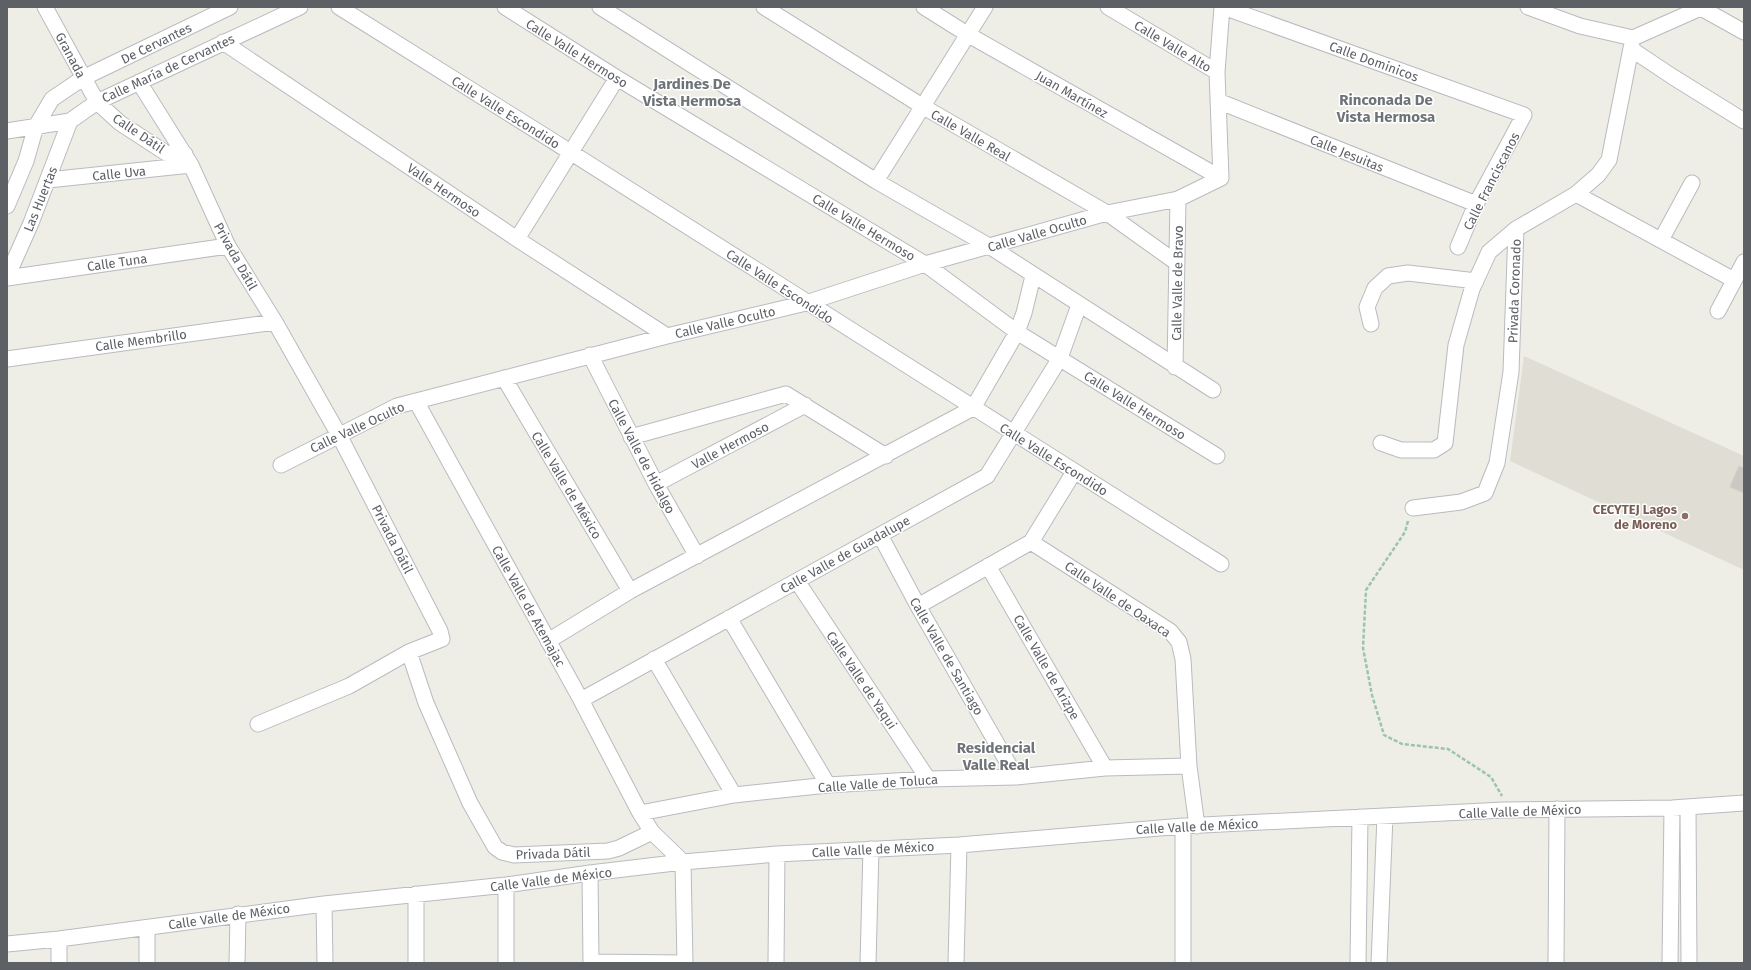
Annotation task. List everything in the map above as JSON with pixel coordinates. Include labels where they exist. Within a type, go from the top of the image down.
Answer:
[{"type":"street","name":"Granada","points":[[45,7],[97,102]]},
{"type":"street","name":"De Cervantes","points":[[7,206],[26,161],[36,126],[52,99],[83,78],[230,7]]},
{"type":"street","name":"Calle María de Cervantes","points":[[7,131],[70,121],[97,102],[300,7]]},
{"type":"street","name":"Calle Valle Escondido","points":[[339,7],[571,152],[806,303],[1221,564]]},
{"type":"street","name":"Calle Valle Hermoso","points":[[505,7],[617,78],[925,264],[1018,332],[1217,456]]},
{"type":"street","points":[[600,7],[876,182],[989,246],[1078,305],[1213,390]]},
{"type":"street","name":"Calle Valle Real","points":[[764,7],[922,106],[1108,213],[1177,263]]},
{"type":"street","name":"Juan Martínez","points":[[924,7],[967,34],[1221,178]]},
{"type":"street","points":[[876,182],[984,7]]},
{"type":"street","name":"Calle Valle Alto","points":[[1108,7],[1217,72]]},
{"type":"street","points":[[1221,178],[1217,72],[1223,7]]},
{"type":"street","name":"Calle Dominicos","points":[[1223,7],[1524,114]]},
{"type":"street","points":[[1528,7],[1632,44],[1673,77],[1744,121]]},
{"type":"street","points":[[1632,44],[1702,8],[1744,32]]},
{"type":"street","name":"Valle Hermoso","points":[[223,42],[517,239],[667,336]]},
{"type":"street","name":"Privada Coronado","points":[[1413,508],[1461,502],[1485,493],[1497,463],[1511,372],[1516,229],[1576,194],[1598,175],[1609,160],[1632,44]]},
{"type":"street","points":[[517,239],[617,78]]},
{"type":"street","name":"Privada Dátil","points":[[139,82],[188,159],[228,246],[275,322],[339,435],[440,631],[442,639],[409,652],[426,704],[470,803],[495,847],[502,852],[514,855],[608,851],[619,848],[652,832]]},
{"type":"street","name":"Calle Jesuitas","points":[[1218,101],[1476,204]]},
{"type":"street","name":"Calle Dátil","points":[[97,102],[120,123],[166,152],[188,159]]},
{"type":"street","name":"Calle Franciscanos","points":[[1458,247],[1476,204],[1524,114]]},
{"type":"street","name":"Las Huertas","points":[[7,277],[48,180],[70,121]]},
{"type":"street","name":"Calle Uva","points":[[48,180],[188,159]]},
{"type":"street","name":"Calle Valle Oculto","points":[[281,465],[397,406],[667,336],[806,303],[925,264],[989,246],[1108,213],[1178,199],[1221,178]]},
{"type":"street","points":[[1661,240],[1692,183]]},
{"type":"street","points":[[1576,194],[1734,280]]},
{"type":"street","name":"Calle Valle de Bravo","points":[[1175,367],[1178,199]]},
{"type":"street","points":[[1381,443],[1401,450],[1434,450],[1445,443],[1456,345],[1476,281],[1489,252],[1516,229]]},
{"type":"street","name":"Calle Tuna","points":[[7,277],[228,246]]},
{"type":"street","points":[[1718,311],[1744,262]]},
{"type":"street","points":[[1371,324],[1367,307],[1375,288],[1388,276],[1408,273],[1476,281]]},
{"type":"street","points":[[548,640],[630,591],[886,456],[973,408],[1018,332],[1033,276]]},
{"type":"street","name":"Calle Valle de Guadalupe","points":[[581,700],[987,476],[1060,358],[1078,305]]},
{"type":"street","name":"Calle Membrillo","points":[[7,359],[275,322]]},
{"type":"street","name":"Calle Valle de Hidalgo","points":[[590,356],[656,484],[697,556]]},
{"type":"street","name":"Calle Valle de México","points":[[504,378],[630,591]]},
{"type":"street","points":[[631,437],[786,394],[886,456]]},
{"type":"street","name":"Calle Valle de Atemajac","points":[[416,401],[581,700],[640,813],[652,832],[683,862]]},
{"type":"street","name":"Valle Hermoso","points":[[656,484],[805,406]]},
{"type":"street","points":[[918,606],[1031,542],[1074,472]]},
{"type":"street","name":"Calle Valle de Santiago","points":[[880,535],[918,606],[1016,777]]},
{"type":"street","name":"Calle Valle de Oaxaca","points":[[1031,542],[1170,631],[1179,642],[1183,659],[1189,766],[1190,826],[1183,963]]},
{"type":"street","name":"Calle Valle de Arizpe","points":[[988,566],[1105,768]]},
{"type":"street","name":"Calle Valle de Yaqui","points":[[797,581],[928,779]]},
{"type":"street","points":[[729,618],[828,785]]},
{"type":"street","points":[[258,724],[349,686],[409,652]]},
{"type":"street","points":[[654,659],[734,795]]},
{"type":"street","name":"Calle Valle de Toluca","points":[[640,813],[734,795],[828,785],[928,779],[1016,777],[1105,768],[1189,766]]},
{"type":"street","name":"Calle Valle de México","points":[[7,944],[147,928],[238,914],[506,885],[683,862],[777,854],[959,845],[1190,826],[1360,817],[1504,810],[1688,808],[1744,804]]},
{"type":"street","points":[[1670,963],[1672,808]]},
{"type":"street","points":[[1688,808],[1689,963]]},
{"type":"street","points":[[1556,963],[1558,809]]},
{"type":"street","points":[[1379,963],[1385,816]]},
{"type":"street","points":[[1358,963],[1360,817]]},
{"type":"street","points":[[956,963],[959,845]]},
{"type":"street","points":[[868,963],[871,849]]},
{"type":"street","points":[[776,963],[777,854]]},
{"type":"street","points":[[590,873],[591,963],[685,963],[683,862]]},
{"type":"street","points":[[506,885],[506,963]]},
{"type":"street","points":[[416,894],[416,963]]},
{"type":"street","points":[[324,904],[325,963]]},
{"type":"street","points":[[237,963],[238,914]]},
{"type":"street","points":[[147,928],[147,963]]},
{"type":"street","points":[[59,939],[59,963]]},
{"type":"path","points":[[1413,508],[1405,532],[1366,590],[1363,648],[1372,695],[1384,735],[1402,744],[1448,749],[1491,777],[1504,798],[1504,810]]},
{"type":"shaded area","name":"CECYTEJ Lagos de Moreno","points":[[1524,356],[1744,456],[1744,570],[1510,461]]},
{"type":"building","points":[[1739,466],[1744,468],[1744,493],[1730,487]]},
{"type":"place","name":"CECYTEJ Lagos de Moreno","points":[[1685,516]]},
{"type":"district","name":"Jardines De Vista Hermosa","points":[[692,92]]},
{"type":"district","name":"Rinconada De Vista Hermosa","points":[[1386,108]]},
{"type":"district","name":"Residencial Valle Real","points":[[996,756]]}]
